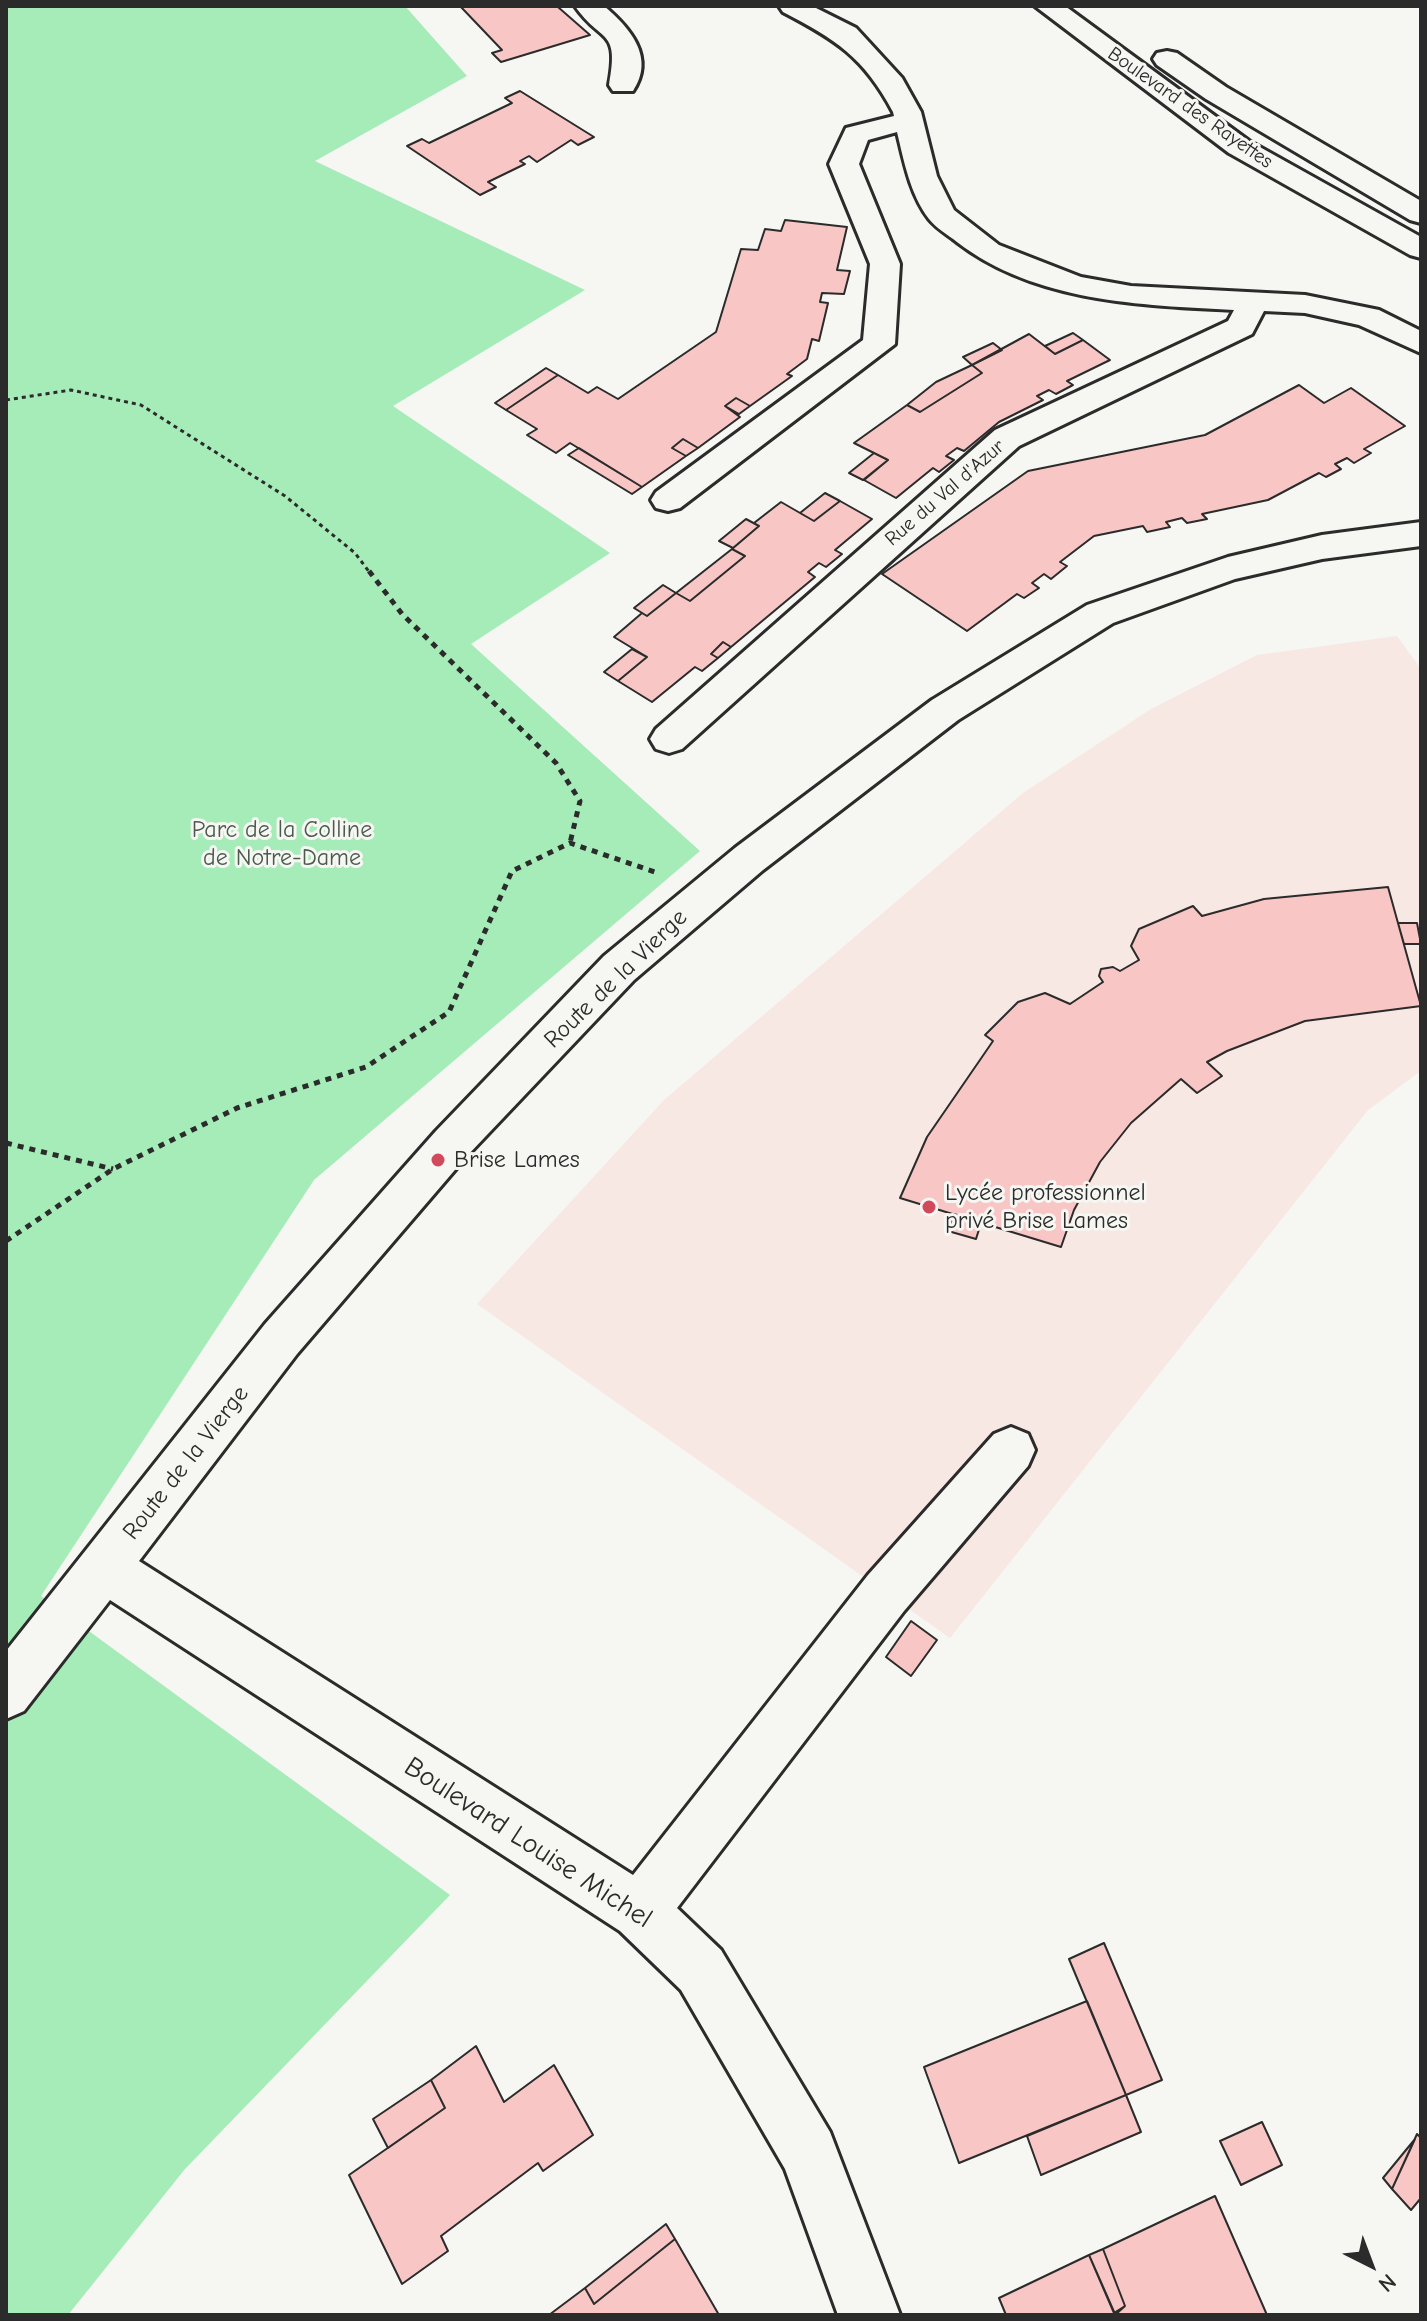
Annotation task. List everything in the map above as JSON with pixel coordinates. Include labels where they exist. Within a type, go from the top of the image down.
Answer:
[{"type":"street","points":[[588,6],[624,38],[629,51],[623,85]]},
{"type":"street","points":[[792,6],[846,34],[892,84],[909,121],[922,176],[941,215],[988,251],[1074,285],[1131,295],[1305,304],[1368,317],[1421,343]]},
{"type":"street","name":"Boulevard des Rayettes","points":[[1048,6],[1239,147],[1421,249]]},
{"type":"street","name":"Boulevard des Rayettes","points":[[1146,44],[1216,93],[1421,214]]},
{"type":"street","points":[[668,500],[879,344],[885,264],[844,164],[856,134],[909,121]]},
{"type":"street","name":"Rue du Val d'Azur","points":[[669,739],[1007,438],[1241,327],[1253,302]]},
{"type":"street","name":"Route de la Vierge","points":[[6,1693],[281,1339],[451,1144],[619,968],[710,891],[945,710],[1100,614],[1228,569],[1322,547],[1421,534]]},
{"type":"street","points":[[640,1911],[849,1639],[1011,1450]]},
{"type":"street","name":"Boulevard Louise Michel","points":[[105,1568],[640,1911],[701,1970],[809,2153],[869,2315]]},
{"type":"path","points":[[6,400],[71,390],[141,405],[285,496],[355,553],[402,614],[556,763],[580,801],[570,843]]},
{"type":"path","points":[[6,1241],[113,1169],[237,1108],[366,1067],[449,1012],[512,871],[570,843],[710,891]]},
{"type":"path","points":[[6,1143],[113,1169]]},
{"type":"shaded area","name":"Lycée professionnel privé Brise Lames","points":[[1397,636],[1421,669],[1421,1071],[1368,1110],[950,1638],[477,1304],[664,1100],[1023,793],[1151,709],[1257,655]]},
{"type":"green space","name":"Parc de la Colline de Notre-Dame","points":[[6,6],[405,6],[467,76],[315,161],[585,290],[393,406],[610,553],[471,644],[700,851],[314,1180],[41,1596],[450,1895],[185,2169],[68,2315],[6,2315]]},
{"type":"building","points":[[460,6],[558,7],[590,35],[501,62],[492,53],[502,50]]},
{"type":"building","points":[[520,91],[594,137],[578,145],[571,140],[537,162],[529,156],[520,161],[525,164],[488,182],[496,187],[480,195],[407,146],[422,139],[429,143],[512,103],[505,98]]},
{"type":"building","points":[[785,220],[847,227],[837,270],[850,271],[844,294],[822,293],[820,302],[828,303],[819,341],[812,339],[807,359],[787,374],[792,376],[750,406],[736,398],[725,406],[740,417],[698,448],[683,439],[672,448],[686,456],[642,487],[570,443],[556,453],[527,435],[537,429],[506,410],[558,375],[588,393],[597,387],[618,399],[716,332],[741,249],[758,250],[765,229],[781,231]]},
{"type":"building","points":[[1073,333],[1083,340],[1055,354],[1045,346]]},
{"type":"building","points":[[1029,334],[1055,354],[1083,340],[1110,360],[1067,381],[1073,385],[1056,394],[1049,390],[1037,396],[1043,400],[999,422],[964,451],[957,448],[946,456],[954,460],[939,472],[933,468],[896,498],[864,480],[888,460],[854,443],[907,405],[920,412],[982,373],[972,365]]},
{"type":"building","points":[[993,343],[1002,350],[972,365],[963,357]]},
{"type":"building","points":[[972,365],[982,373],[920,412],[907,405],[936,382]]},
{"type":"building","points":[[546,368],[558,375],[506,410],[495,403]]},
{"type":"building","points":[[1299,385],[1324,403],[1351,388],[1405,426],[1364,449],[1371,453],[1354,463],[1347,458],[1335,464],[1341,469],[1326,477],[1319,473],[1268,500],[1202,514],[1207,519],[1187,523],[1182,518],[1166,522],[1170,527],[1147,532],[1143,526],[1094,536],[1060,562],[1067,566],[1051,579],[1044,574],[1032,583],[1039,588],[1024,598],[1017,594],[967,631],[882,574],[1028,471],[1205,435]]},
{"type":"building","points":[[736,398],[750,406],[739,414],[725,406]]},
{"type":"building","points":[[683,439],[698,448],[686,456],[672,448]]},
{"type":"building","points":[[579,448],[642,487],[632,494],[568,455]]},
{"type":"building","points":[[874,453],[888,460],[863,480],[849,473]]},
{"type":"building","points":[[825,493],[840,501],[814,521],[800,513]]},
{"type":"building","points":[[840,501],[872,519],[835,550],[842,554],[826,567],[819,563],[808,572],[815,577],[731,647],[723,642],[711,654],[718,658],[702,671],[695,667],[652,702],[618,681],[647,657],[614,637],[642,613],[647,616],[676,593],[690,601],[745,556],[732,549],[759,526],[754,523],[781,502],[814,521]]},
{"type":"building","points":[[746,519],[759,526],[733,548],[719,541]]},
{"type":"building","points":[[732,549],[745,556],[690,601],[676,593]]},
{"type":"building","points":[[663,585],[676,593],[647,616],[634,608]]},
{"type":"building","points":[[723,642],[731,647],[718,658],[711,654]]},
{"type":"building","points":[[632,649],[647,657],[618,681],[604,672]]},
{"type":"building","points":[[1388,887],[1421,1006],[1305,1021],[1227,1051],[1207,1062],[1222,1076],[1197,1093],[1181,1079],[1131,1123],[1100,1162],[1074,1210],[1061,1247],[900,1198],[927,1137],[993,1041],[985,1035],[1018,1002],[1045,993],[1070,1004],[1103,982],[1099,976],[1101,969],[1113,967],[1120,971],[1139,960],[1131,946],[1139,929],[1193,906],[1202,916],[1264,899]]},
{"type":"building","points":[[1398,923],[1417,923],[1421,944],[1404,944]]},
{"type":"building","points":[[954,1214],[981,1223],[976,1239],[948,1231]]},
{"type":"building","points":[[911,1621],[937,1640],[911,1676],[886,1657]]},
{"type":"building","points":[[1104,1943],[1162,2080],[1126,2095],[1069,1959]]},
{"type":"building","points":[[1087,2001],[1126,2095],[959,2163],[924,2067]]},
{"type":"building","points":[[476,2046],[504,2102],[554,2065],[593,2135],[543,2171],[538,2163],[441,2236],[448,2251],[402,2284],[349,2175],[445,2108],[431,2080]]},
{"type":"building","points":[[431,2080],[445,2108],[388,2148],[373,2119]]},
{"type":"building","points":[[1126,2095],[1141,2132],[1041,2175],[1027,2136]]},
{"type":"building","points":[[1262,2122],[1282,2165],[1241,2185],[1220,2141]]},
{"type":"building","points":[[1417,2134],[1421,2138],[1421,2198],[1411,2210],[1392,2189]]},
{"type":"building","points":[[1415,2139],[1392,2189],[1383,2178]]},
{"type":"building","points":[[1215,2196],[1267,2315],[1115,2315],[1125,2306],[1103,2249]]},
{"type":"building","points":[[666,2224],[675,2239],[594,2304],[585,2288]]},
{"type":"building","points":[[675,2239],[719,2315],[549,2315],[585,2288],[594,2304]]},
{"type":"building","points":[[1103,2249],[1125,2306],[1114,2313],[1089,2255]]},
{"type":"building","points":[[1089,2255],[1115,2314],[1006,2315],[999,2298]]},
{"type":"place","name":"Brise Lames","points":[[438,1160]]},
{"type":"place","name":"Lycée professionnel privé Brise Lames","points":[[929,1207]]}]
